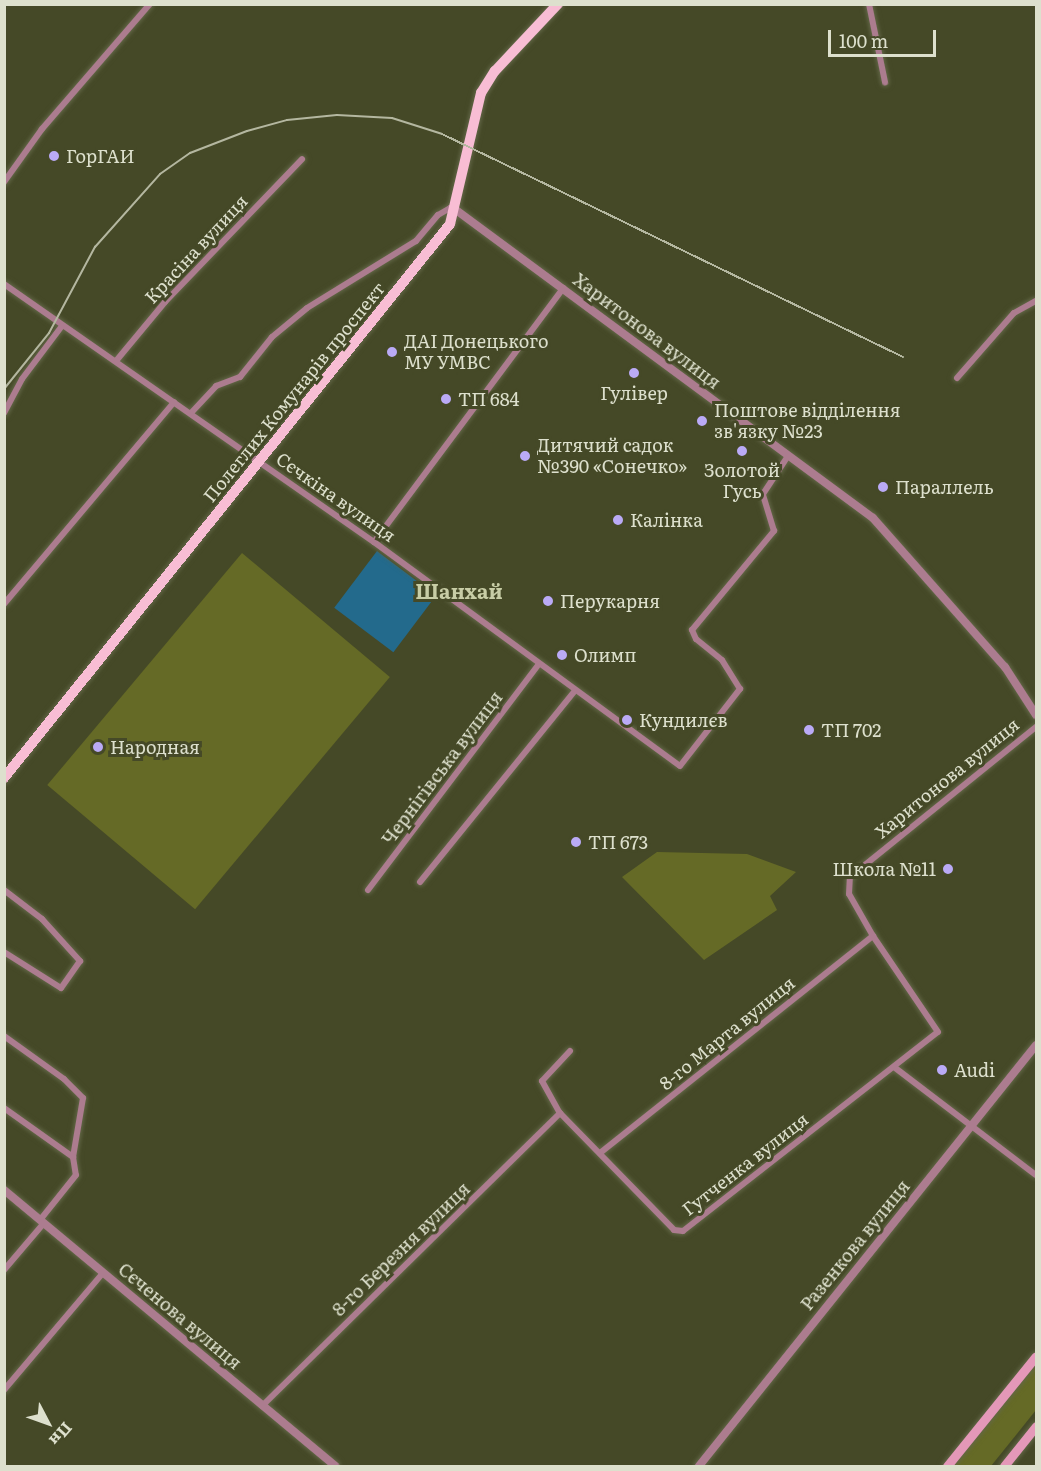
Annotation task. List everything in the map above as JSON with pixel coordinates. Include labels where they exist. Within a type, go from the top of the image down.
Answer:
[{"type":"main road","name":"Полеглих Комунарів проспект","points":[[4,778],[450,224],[456,210],[481,93],[495,71],[558,4]]},
{"type":"main road","points":[[947,1467],[1036,1356]]},
{"type":"main road","points":[[1005,1467],[1036,1426]]},
{"type":"street","points":[[4,182],[42,129],[150,4]]},
{"type":"street","points":[[869,4],[885,82]]},
{"type":"street","name":"Красіна вулиця","points":[[116,361],[165,302],[302,159]]},
{"type":"street","points":[[191,413],[216,386],[240,377],[272,337],[307,308],[408,246],[438,215],[450,208],[456,210]]},
{"type":"street","name":"Харитонова вулиця","points":[[456,210],[894,537],[1005,667],[1036,715]]},
{"type":"street","name":"Сєчкіна вулиця","points":[[4,284],[374,542],[574,692],[680,766],[738,694],[737,683],[722,660],[696,639],[692,630],[774,531],[763,495],[788,456]]},
{"type":"street","points":[[374,542],[563,288]]},
{"type":"street","points":[[957,378],[1014,313],[1036,300]]},
{"type":"street","points":[[4,413],[22,379],[62,326]]},
{"type":"street","points":[[4,604],[174,402]]},
{"type":"street","name":"Чернігівська вулиця","points":[[368,890],[539,664]]},
{"type":"street","points":[[420,882],[574,692]]},
{"type":"street","name":"Харитонова вулиця","points":[[873,936],[849,894],[850,877],[1036,727]]},
{"type":"street","points":[[4,890],[42,919],[76,952],[78,966],[62,988],[4,952]]},
{"type":"street","name":"Гутченка вулиця","points":[[570,1052],[542,1081],[560,1113],[674,1230],[683,1231],[938,1032],[873,936]]},
{"type":"street","name":"8-го Марта вулиця","points":[[600,1153],[873,936]]},
{"type":"street","points":[[4,1036],[64,1079],[83,1098],[73,1157],[76,1175],[4,1270]]},
{"type":"street","name":"Разенкова вулиця","points":[[699,1467],[1036,1045]]},
{"type":"street","points":[[894,1066],[1036,1175]]},
{"type":"street","points":[[4,1108],[73,1157]]},
{"type":"street","name":"8-го Березня вулиця","points":[[262,1406],[560,1113]]},
{"type":"street","name":"Сєченова вулиця","points":[[4,1190],[335,1467]]},
{"type":"street","points":[[4,1390],[103,1273]]},
{"type":"green space","points":[[242,553],[390,677],[195,909],[47,785]]},
{"type":"green space","points":[[657,852],[747,854],[796,872],[770,896],[777,910],[704,960],[622,877]]},
{"type":"green space","points":[[1036,1363],[1036,1410],[991,1466],[953,1466]]},
{"type":"water","points":[[377,551],[436,596],[393,652],[334,608]]},
{"type":"railway","points":[[4,389],[49,333],[95,247],[160,174],[190,153],[247,131],[287,120],[337,115],[392,118],[442,134],[903,357]]},
{"type":"place","name":"ГорГАИ","points":[[54,156]]},
{"type":"place","name":"ДАІ Донецького МУ УМВС","points":[[392,352]]},
{"type":"place","name":"Гулівер","points":[[634,373]]},
{"type":"place","name":"ТП 684","points":[[446,399]]},
{"type":"place","name":"Поштове відділення зв'язку №23","points":[[702,421]]},
{"type":"place","name":"Золотой Гусь","points":[[742,451]]},
{"type":"place","name":"Дитячий садок №390 «Сонечко»","points":[[525,456]]},
{"type":"place","name":"Параллель","points":[[883,487]]},
{"type":"place","name":"Калінка","points":[[618,520]]},
{"type":"place","name":"Перукарня","points":[[548,601]]},
{"type":"place","name":"Олимп","points":[[562,655]]},
{"type":"place","name":"Кундилєв","points":[[627,720]]},
{"type":"place","name":"ТП 702","points":[[809,730]]},
{"type":"place","name":"Народная","points":[[98,747]]},
{"type":"place","name":"ТП 673","points":[[576,842]]},
{"type":"place","name":"Школа №11","points":[[948,869]]},
{"type":"place","name":"Audi","points":[[942,1070]]},
{"type":"district","name":"Шанхай","points":[[459,590]]}]
